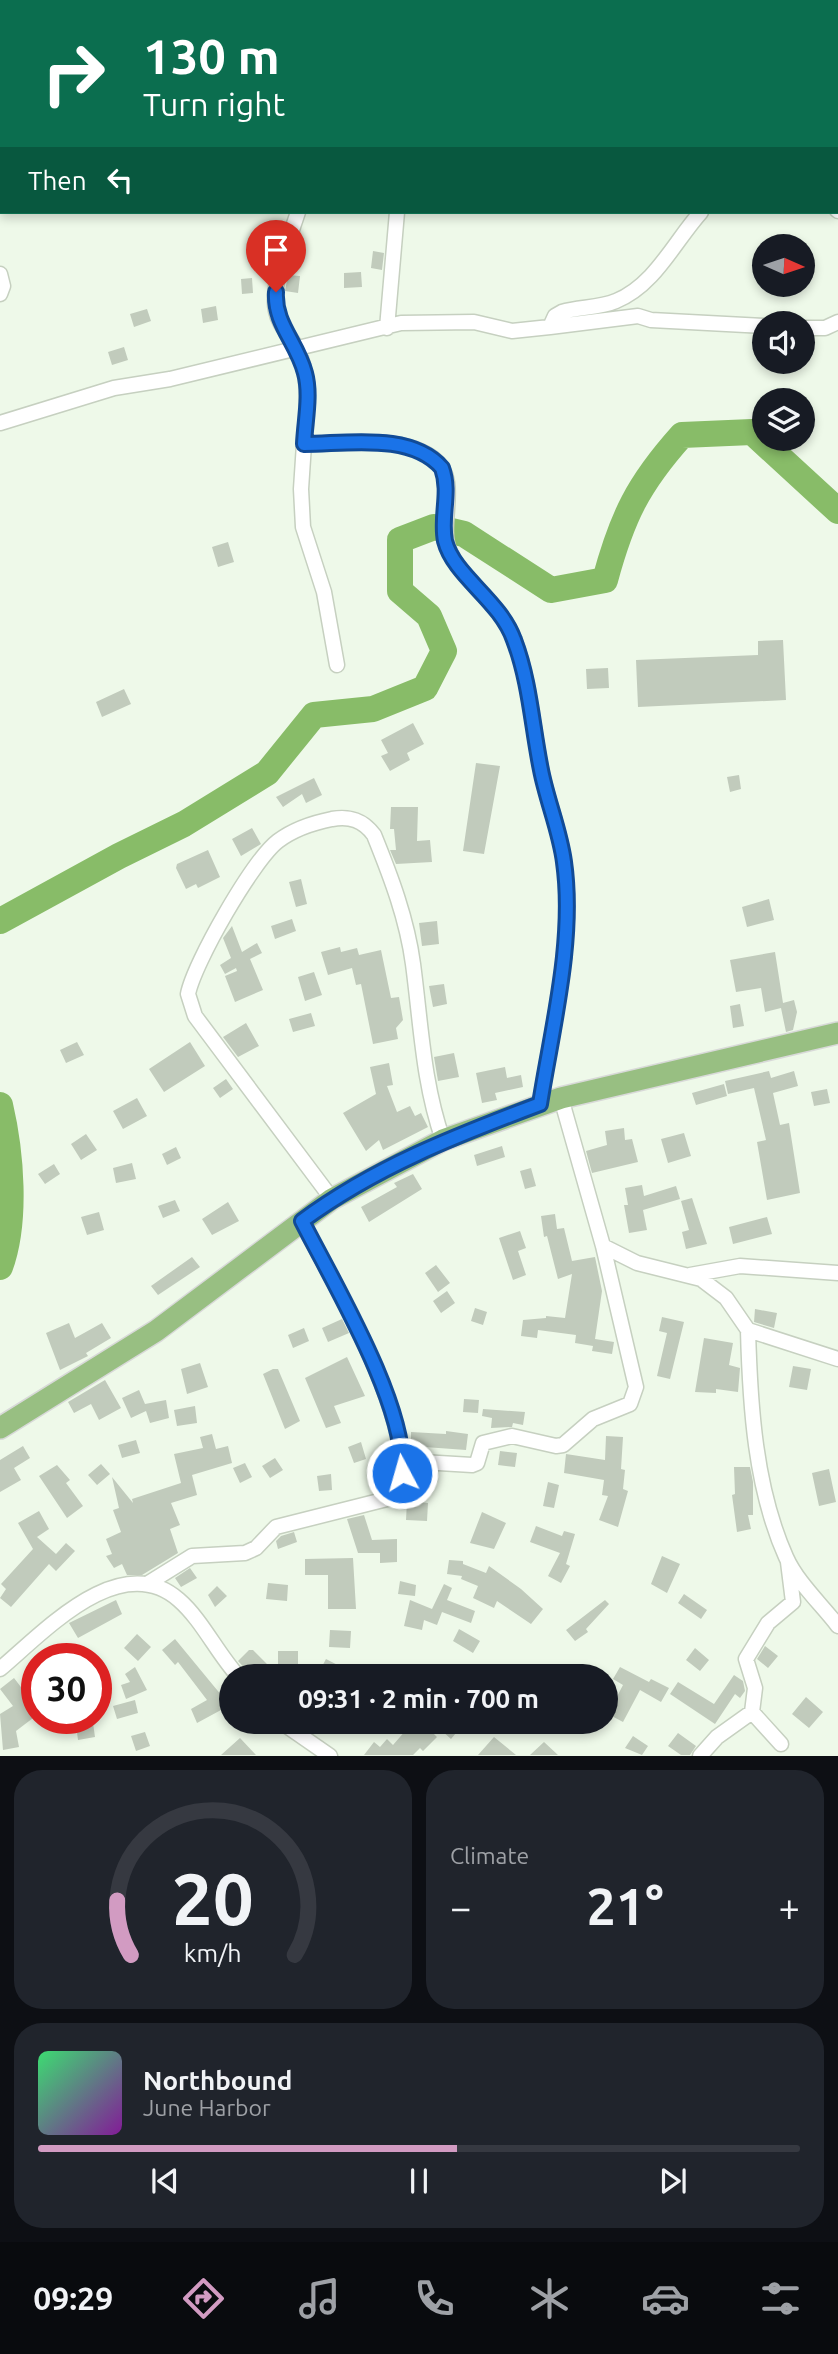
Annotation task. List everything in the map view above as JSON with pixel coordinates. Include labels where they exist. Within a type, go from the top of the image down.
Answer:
[{"type":"highway","points":[[0,1428],[156,1331],[332,1199],[443,1140],[561,1098],[838,1033]]},
{"type":"street","points":[[297,214],[279,281],[275,309],[279,322],[297,349],[306,374],[308,395],[301,489],[303,527],[324,592],[337,665]]},
{"type":"street","points":[[387,328],[397,214]]},
{"type":"street","points":[[550,327],[555,316],[562,312],[614,302],[625,295],[664,262],[672,246],[699,214]]},
{"type":"street","points":[[0,274],[4,286],[0,294]]},
{"type":"street","points":[[0,423],[114,388],[170,379],[408,322],[474,322],[512,331],[638,316],[651,320],[752,325]]},
{"type":"street","points":[[815,328],[825,328],[838,322]]},
{"type":"street","points":[[304,444],[381,443],[422,452],[435,460],[446,478],[445,540],[456,564],[499,609],[514,638],[523,668],[541,772],[564,863],[566,934],[540,1104]]},
{"type":"street","points":[[332,1199],[195,1016],[188,994],[190,984],[217,932],[259,860],[276,842],[294,831],[344,817],[367,825],[374,835],[407,929],[425,1073],[431,1106],[443,1140]]},
{"type":"street","points":[[402,1473],[422,1462],[472,1465],[477,1463],[483,1443],[512,1436],[556,1446],[563,1445],[593,1419],[630,1404],[636,1387],[603,1246],[561,1098]]},
{"type":"street","points":[[147,1584],[184,1559],[245,1553],[257,1548],[276,1528],[387,1499],[396,1493],[402,1473],[393,1415],[368,1352],[302,1221]]},
{"type":"street","points":[[603,1246],[637,1263],[690,1275],[726,1298],[748,1330],[751,1405],[766,1495],[788,1561],[793,1602],[768,1623],[746,1656],[755,1688],[752,1712],[717,1737],[700,1755]]},
{"type":"street","points":[[690,1275],[740,1266],[838,1273]]},
{"type":"street","points":[[748,1330],[838,1359]]},
{"type":"street","points":[[788,1561],[838,1626]]},
{"type":"street","points":[[0,1669],[85,1599],[126,1584],[147,1584],[166,1590],[181,1601],[229,1664]]},
{"type":"street","points":[[752,1712],[780,1744]]},
{"type":"street","points":[[299,1734],[330,1755]]},
{"type":"building","points":[[373,251],[384,253],[382,270],[371,268]]},
{"type":"building","points":[[361,272],[362,287],[344,288],[344,273]]},
{"type":"building","points":[[288,275],[300,276],[298,293],[285,291]]},
{"type":"building","points":[[252,278],[253,293],[242,294],[241,279]]},
{"type":"building","points":[[216,306],[218,320],[203,323],[201,309]]},
{"type":"building","points":[[147,309],[151,321],[134,327],[130,314]]},
{"type":"building","points":[[124,347],[128,360],[112,365],[108,352]]},
{"type":"building","points":[[228,542],[234,562],[218,567],[212,547]]},
{"type":"building","points":[[783,640],[786,700],[638,707],[636,660],[758,655],[758,641]]},
{"type":"building","points":[[608,668],[609,688],[587,689],[586,669]]},
{"type":"building","points":[[124,689],[131,704],[102,717],[96,702]]},
{"type":"building","points":[[413,723],[424,744],[407,753],[410,760],[390,771],[381,756],[388,753],[381,740]]},
{"type":"building","points":[[476,763],[500,766],[484,854],[463,851]]},
{"type":"building","points":[[739,775],[741,789],[730,792],[727,777]]},
{"type":"building","points":[[314,778],[322,795],[306,803],[302,794],[283,807],[276,797]]},
{"type":"building","points":[[391,807],[418,807],[417,841],[430,840],[432,862],[396,864],[390,850],[396,850],[394,829],[390,829]]},
{"type":"building","points":[[252,828],[261,844],[241,856],[232,839]]},
{"type":"building","points":[[208,850],[220,877],[198,888],[196,884],[186,889],[176,868],[177,864]]},
{"type":"building","points":[[301,879],[307,904],[296,907],[289,882]]},
{"type":"building","points":[[769,899],[774,920],[747,927],[742,907]]},
{"type":"building","points":[[292,919],[296,931],[275,939],[271,926]]},
{"type":"building","points":[[437,921],[439,944],[422,946],[419,923]]},
{"type":"building","points":[[232,926],[242,952],[257,943],[262,953],[250,959],[263,990],[235,1002],[225,976],[237,971],[236,968],[225,974],[220,965],[231,958],[223,938]]},
{"type":"building","points":[[340,947],[341,952],[357,948],[359,955],[381,950],[391,998],[399,997],[403,1020],[396,1028],[398,1039],[373,1044],[361,984],[356,985],[352,968],[328,975],[321,952]]},
{"type":"building","points":[[775,952],[783,1003],[794,1000],[797,1012],[793,1030],[786,1032],[781,1008],[765,1012],[761,988],[736,992],[730,960]]},
{"type":"building","points":[[314,972],[322,995],[305,1001],[298,977]]},
{"type":"building","points":[[444,984],[447,1004],[433,1007],[429,986]]},
{"type":"building","points":[[740,1004],[744,1026],[733,1028],[730,1006]]},
{"type":"building","points":[[311,1013],[315,1026],[293,1032],[289,1019]]},
{"type":"building","points":[[246,1023],[259,1046],[238,1057],[223,1037]]},
{"type":"building","points":[[77,1042],[84,1055],[66,1063],[60,1050]]},
{"type":"building","points":[[190,1042],[205,1066],[164,1092],[149,1069]]},
{"type":"building","points":[[454,1053],[459,1077],[438,1081],[434,1057]]},
{"type":"building","points":[[389,1063],[393,1085],[387,1086],[397,1112],[410,1106],[415,1116],[421,1113],[428,1127],[383,1150],[379,1140],[366,1151],[343,1113],[376,1094],[370,1067]]},
{"type":"building","points":[[505,1067],[507,1078],[521,1075],[523,1087],[495,1093],[497,1100],[482,1103],[476,1073]]},
{"type":"building","points":[[769,1071],[771,1078],[794,1071],[798,1086],[773,1093],[780,1125],[789,1123],[800,1193],[767,1200],[757,1142],[766,1140],[754,1088],[728,1094],[725,1081]]},
{"type":"building","points":[[226,1079],[233,1089],[220,1098],[213,1088]]},
{"type":"building","points":[[724,1084],[727,1096],[696,1105],[692,1093]]},
{"type":"building","points":[[827,1089],[830,1103],[814,1106],[811,1092]]},
{"type":"building","points":[[137,1098],[147,1116],[123,1129],[113,1111]]},
{"type":"building","points":[[624,1128],[625,1140],[632,1139],[638,1162],[592,1173],[586,1151],[607,1145],[605,1131]]},
{"type":"building","points":[[684,1133],[691,1156],[668,1163],[661,1139]]},
{"type":"building","points":[[86,1134],[97,1150],[81,1160],[71,1144]]},
{"type":"building","points":[[502,1146],[505,1157],[477,1166],[474,1155]]},
{"type":"building","points":[[176,1147],[181,1158],[167,1165],[162,1154]]},
{"type":"building","points":[[132,1163],[136,1179],[116,1183],[113,1168]]},
{"type":"building","points":[[54,1164],[60,1174],[45,1184],[38,1174]]},
{"type":"building","points":[[531,1168],[536,1186],[525,1189],[520,1171]]},
{"type":"building","points":[[413,1174],[422,1189],[369,1222],[361,1207],[397,1187],[394,1183]]},
{"type":"building","points":[[642,1185],[644,1196],[676,1186],[680,1199],[643,1210],[647,1230],[629,1233],[624,1205],[628,1205],[625,1188]]},
{"type":"building","points":[[692,1198],[707,1244],[686,1249],[682,1232],[689,1230],[681,1201]]},
{"type":"building","points":[[175,1200],[180,1211],[163,1218],[158,1206]]},
{"type":"building","points":[[228,1202],[239,1221],[212,1235],[202,1219]]},
{"type":"building","points":[[99,1212],[104,1230],[87,1235],[81,1217]]},
{"type":"building","points":[[555,1214],[557,1229],[564,1228],[572,1261],[595,1257],[602,1291],[595,1339],[614,1342],[612,1354],[592,1351],[593,1346],[575,1343],[576,1335],[538,1330],[537,1338],[521,1336],[523,1320],[546,1316],[565,1318],[572,1274],[558,1279],[547,1236],[544,1237],[541,1216]]},
{"type":"building","points":[[767,1217],[772,1234],[733,1244],[729,1227]]},
{"type":"building","points":[[520,1231],[526,1248],[518,1251],[526,1275],[513,1280],[499,1238]]},
{"type":"building","points":[[192,1257],[200,1267],[158,1295],[151,1286]]},
{"type":"building","points":[[436,1265],[450,1283],[438,1292],[425,1273]]},
{"type":"building","points":[[447,1291],[455,1303],[441,1313],[433,1301]]},
{"type":"building","points":[[475,1308],[487,1312],[483,1325],[471,1321]]},
{"type":"building","points":[[755,1309],[777,1313],[774,1328],[754,1322]]},
{"type":"building","points":[[662,1317],[684,1322],[670,1379],[657,1376],[667,1333],[659,1331]]},
{"type":"building","points":[[342,1319],[349,1333],[328,1342],[322,1328]]},
{"type":"building","points":[[69,1323],[75,1338],[102,1323],[111,1338],[86,1353],[88,1356],[60,1370],[46,1333]]},
{"type":"building","points":[[304,1328],[309,1341],[293,1348],[288,1335]]},
{"type":"building","points":[[704,1338],[733,1343],[729,1365],[740,1368],[738,1392],[716,1389],[716,1393],[695,1392]]},
{"type":"building","points":[[347,1357],[365,1396],[334,1406],[341,1423],[326,1428],[305,1378]]},
{"type":"building","points":[[200,1363],[208,1387],[187,1394],[181,1369]]},
{"type":"building","points":[[793,1366],[811,1369],[807,1390],[789,1387]]},
{"type":"building","points":[[278,1369],[300,1421],[285,1429],[263,1374]]},
{"type":"building","points":[[105,1380],[121,1408],[99,1420],[91,1404],[74,1413],[68,1402]]},
{"type":"building","points":[[139,1390],[145,1404],[166,1400],[169,1418],[150,1423],[146,1411],[131,1418],[122,1398]]},
{"type":"building","points":[[464,1399],[479,1400],[478,1413],[463,1412]]},
{"type":"building","points":[[195,1406],[197,1423],[177,1426],[174,1410]]},
{"type":"building","points":[[483,1409],[525,1412],[523,1425],[513,1423],[512,1427],[491,1428],[492,1418],[482,1416]]},
{"type":"building","points":[[446,1431],[468,1434],[466,1450],[411,1446],[411,1432],[446,1434]]},
{"type":"building","points":[[212,1434],[216,1449],[228,1446],[232,1463],[192,1475],[197,1495],[171,1503],[180,1525],[170,1529],[178,1553],[142,1575],[127,1575],[122,1564],[114,1568],[106,1556],[112,1554],[106,1539],[121,1532],[113,1510],[119,1508],[112,1477],[133,1503],[132,1499],[181,1483],[174,1454],[203,1448],[200,1437]]},
{"type":"building","points":[[606,1436],[623,1437],[621,1469],[625,1470],[623,1489],[628,1491],[618,1527],[599,1520],[608,1496],[602,1495],[604,1480],[564,1473],[566,1454],[605,1460]]},
{"type":"building","points":[[136,1440],[140,1453],[122,1458],[118,1445]]},
{"type":"building","points":[[361,1442],[366,1459],[354,1463],[348,1447]]},
{"type":"building","points":[[23,1446],[30,1458],[14,1468],[21,1480],[0,1492],[0,1460]]},
{"type":"building","points":[[500,1451],[517,1453],[515,1467],[498,1465]]},
{"type":"building","points":[[275,1458],[283,1470],[270,1478],[262,1466]]},
{"type":"building","points":[[245,1463],[252,1477],[240,1483],[233,1468]]},
{"type":"building","points":[[101,1464],[110,1474],[97,1485],[88,1475]]},
{"type":"building","points":[[57,1465],[70,1480],[66,1483],[83,1506],[67,1518],[39,1476]]},
{"type":"building","points":[[734,1467],[750,1467],[753,1482],[753,1515],[748,1515],[751,1529],[737,1532],[732,1495],[735,1494]]},
{"type":"building","points":[[829,1469],[836,1502],[819,1506],[812,1473]]},
{"type":"building","points":[[331,1474],[332,1490],[319,1491],[317,1476]]},
{"type":"building","points":[[548,1482],[559,1485],[554,1508],[543,1506]]},
{"type":"building","points":[[407,1501],[428,1503],[427,1521],[406,1520]]},
{"type":"building","points":[[39,1511],[49,1529],[37,1537],[56,1554],[66,1543],[75,1551],[56,1571],[49,1564],[11,1607],[0,1598],[6,1589],[1,1584],[33,1549],[18,1523]]},
{"type":"building","points":[[482,1512],[506,1523],[494,1549],[470,1543]]},
{"type":"building","points":[[364,1515],[372,1540],[397,1539],[397,1562],[380,1563],[380,1553],[358,1553],[347,1519]]},
{"type":"building","points":[[536,1526],[562,1536],[564,1531],[575,1534],[566,1564],[570,1566],[561,1583],[548,1576],[560,1553],[530,1542]]},
{"type":"building","points":[[294,1532],[297,1542],[278,1549],[276,1541],[281,1536]]},
{"type":"building","points":[[662,1556],[680,1564],[667,1593],[651,1584]]},
{"type":"building","points":[[353,1558],[356,1609],[328,1609],[328,1575],[305,1575],[305,1559]]},
{"type":"building","points":[[449,1560],[463,1561],[463,1564],[486,1573],[489,1566],[543,1609],[531,1624],[497,1601],[494,1608],[473,1598],[478,1586],[461,1579],[462,1576],[447,1574]]},
{"type":"building","points":[[190,1568],[197,1578],[181,1587],[175,1578]]},
{"type":"building","points":[[400,1581],[416,1585],[415,1596],[398,1594]]},
{"type":"building","points":[[268,1583],[288,1585],[287,1601],[266,1599]]},
{"type":"building","points":[[444,1584],[452,1588],[447,1600],[475,1611],[471,1623],[442,1612],[437,1625],[424,1620],[422,1630],[404,1626],[410,1600],[432,1609]]},
{"type":"building","points":[[217,1586],[227,1596],[215,1607],[208,1595]]},
{"type":"building","points":[[684,1594],[707,1610],[701,1619],[678,1603]]},
{"type":"building","points":[[116,1600],[122,1614],[78,1638],[69,1623]]},
{"type":"building","points":[[605,1600],[609,1604],[586,1629],[588,1632],[575,1641],[566,1630]]},
{"type":"building","points":[[459,1629],[480,1641],[473,1653],[453,1641]]},
{"type":"building","points":[[330,1630],[351,1631],[350,1648],[329,1647]]},
{"type":"building","points":[[137,1634],[151,1647],[138,1661],[124,1648]]},
{"type":"building","points":[[175,1639],[219,1692],[219,1711],[197,1723],[191,1709],[207,1700],[178,1662],[175,1665],[162,1650]]},
{"type":"building","points":[[765,1646],[778,1656],[768,1668],[757,1659]]},
{"type":"building","points":[[695,1648],[709,1660],[700,1671],[686,1660]]},
{"type":"building","points":[[249,1650],[253,1650],[267,1664],[241,1664],[238,1661]]},
{"type":"building","points":[[278,1651],[298,1651],[298,1664],[278,1664]]},
{"type":"building","points":[[326,1659],[336,1664],[323,1664]]},
{"type":"building","points":[[135,1667],[147,1690],[126,1699],[121,1685],[130,1682],[125,1674]]},
{"type":"building","points":[[620,1667],[649,1682],[651,1679],[669,1688],[661,1702],[640,1690],[623,1722],[618,1719],[618,1695],[623,1685],[618,1682]]},
{"type":"building","points":[[734,1675],[743,1681],[745,1691],[740,1698],[735,1694],[715,1724],[670,1694],[678,1682],[714,1704]]},
{"type":"building","points":[[14,1678],[21,1687],[21,1727],[16,1731],[19,1747],[3,1750],[0,1714],[13,1706],[0,1689]]},
{"type":"building","points":[[806,1697],[823,1712],[809,1728],[792,1714]]},
{"type":"building","points":[[135,1700],[138,1713],[117,1719],[113,1706]]},
{"type":"building","points":[[145,1732],[150,1746],[136,1751],[131,1736]]},
{"type":"building","points":[[678,1733],[696,1746],[690,1755],[681,1755],[668,1746]]},
{"type":"building","points":[[77,1734],[95,1734],[95,1737],[78,1740]]},
{"type":"building","points":[[403,1734],[434,1734],[437,1737],[423,1751],[420,1748],[413,1755],[364,1755],[374,1742],[380,1747],[387,1739],[393,1745]]},
{"type":"building","points":[[633,1736],[648,1746],[642,1755],[625,1748]]},
{"type":"building","points":[[494,1737],[516,1755],[478,1755]]},
{"type":"building","points":[[240,1738],[256,1755],[221,1755]]},
{"type":"building","points":[[544,1742],[558,1755],[530,1755]]},
{"type":"waterway","points":[[0,921],[184,824],[267,773],[314,715],[373,709],[425,688],[444,651],[429,616],[400,591],[400,540],[434,527],[464,534],[551,590],[605,580],[633,502],[654,469],[682,435],[752,432],[838,511]]},
{"type":"waterway","points":[[0,1105],[7,1144],[10,1186],[9,1229],[0,1267]]},
{"type":"route","points":[[276,292],[275,309],[279,322],[297,349],[306,374],[308,395],[304,444],[381,443],[406,447],[422,452],[442,468],[448,494],[445,540],[450,553],[456,564],[499,609],[514,638],[530,697],[541,772],[564,863],[566,934],[540,1104],[443,1140],[402,1160],[332,1199],[302,1221],[368,1352],[393,1415],[403,1464],[402,1473]]}]
